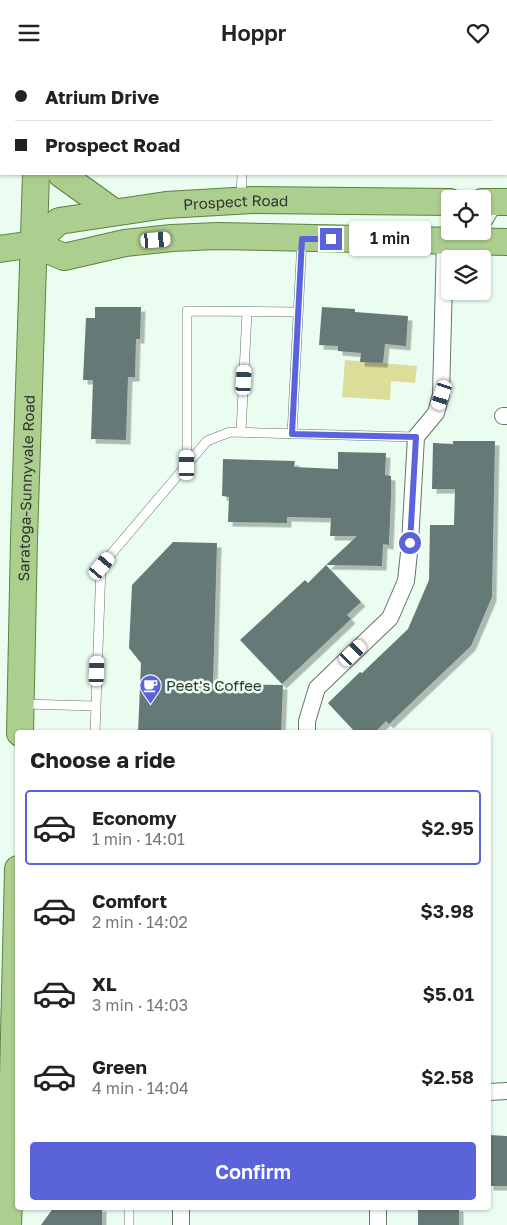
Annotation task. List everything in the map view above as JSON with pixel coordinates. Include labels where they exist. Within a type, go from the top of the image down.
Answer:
[{"type":"main road","name":"Saratoga-Sunnyvale Road","points":[[20,730],[24,539],[36,175]]},
{"type":"main road","points":[[62,175],[114,213]]},
{"type":"main road","name":"Prospect Road","points":[[34,244],[59,221],[166,205],[241,200],[441,202]]},
{"type":"main road","points":[[0,249],[34,244],[64,257],[125,243],[172,238],[302,239],[441,236]]},
{"type":"main road","points":[[487,240],[507,242]]},
{"type":"main road","points":[[8,1225],[15,962]]},
{"type":"street","points":[[307,730],[307,721],[317,688],[390,618],[406,581],[416,437],[436,413],[442,395],[448,240]]},
{"type":"street","points":[[491,1092],[507,1091]]},
{"type":"street","points":[[181,1210],[181,1225]]},
{"type":"street","points":[[378,1210],[378,1225]]},
{"type":"lane","points":[[241,200],[242,175]]},
{"type":"lane","points":[[292,434],[302,239]]},
{"type":"lane","points":[[187,465],[187,311],[298,312]]},
{"type":"lane","points":[[241,432],[247,312]]},
{"type":"lane","points":[[95,730],[102,566],[207,441],[230,431],[416,437]]},
{"type":"lane","points":[[21,704],[95,706]]},
{"type":"lane","points":[[129,1210],[129,1225]]},
{"type":"green space","points":[[345,360],[417,366],[415,383],[391,381],[390,400],[342,397]]},
{"type":"building","points":[[95,307],[141,307],[140,339],[136,339],[135,377],[128,377],[126,440],[91,439],[93,380],[83,380],[86,318],[95,318]]},
{"type":"building","points":[[322,307],[355,309],[355,312],[408,316],[406,346],[385,344],[383,363],[360,362],[361,353],[338,351],[338,346],[319,345]]},
{"type":"building","points":[[453,441],[495,441],[492,597],[471,646],[389,724],[386,721],[377,730],[353,730],[328,703],[408,629],[429,580],[430,525],[454,525],[455,489],[432,489],[433,443],[453,444]]},
{"type":"building","points":[[338,452],[386,453],[385,475],[391,476],[391,496],[389,545],[383,544],[382,566],[326,565],[357,536],[330,536],[331,518],[287,517],[287,523],[228,522],[229,497],[222,496],[223,459],[295,461],[294,467],[338,469]]},
{"type":"building","points":[[173,542],[217,543],[213,684],[283,685],[281,730],[138,730],[141,663],[129,648],[132,585]]},
{"type":"building","points":[[326,565],[361,602],[347,615],[351,619],[282,684],[240,640],[305,580],[308,583]]},
{"type":"building","points":[[491,1135],[507,1136],[507,1186],[491,1186]]},
{"type":"building","points":[[52,1210],[102,1210],[102,1225],[41,1225]]},
{"type":"building","points":[[418,1210],[459,1210],[459,1225],[418,1225]]},
{"type":"place","name":"Peet's Coffee","points":[[150,704]]},
{"type":"route","points":[[331,239],[302,239],[292,434],[416,437],[410,543]]}]
